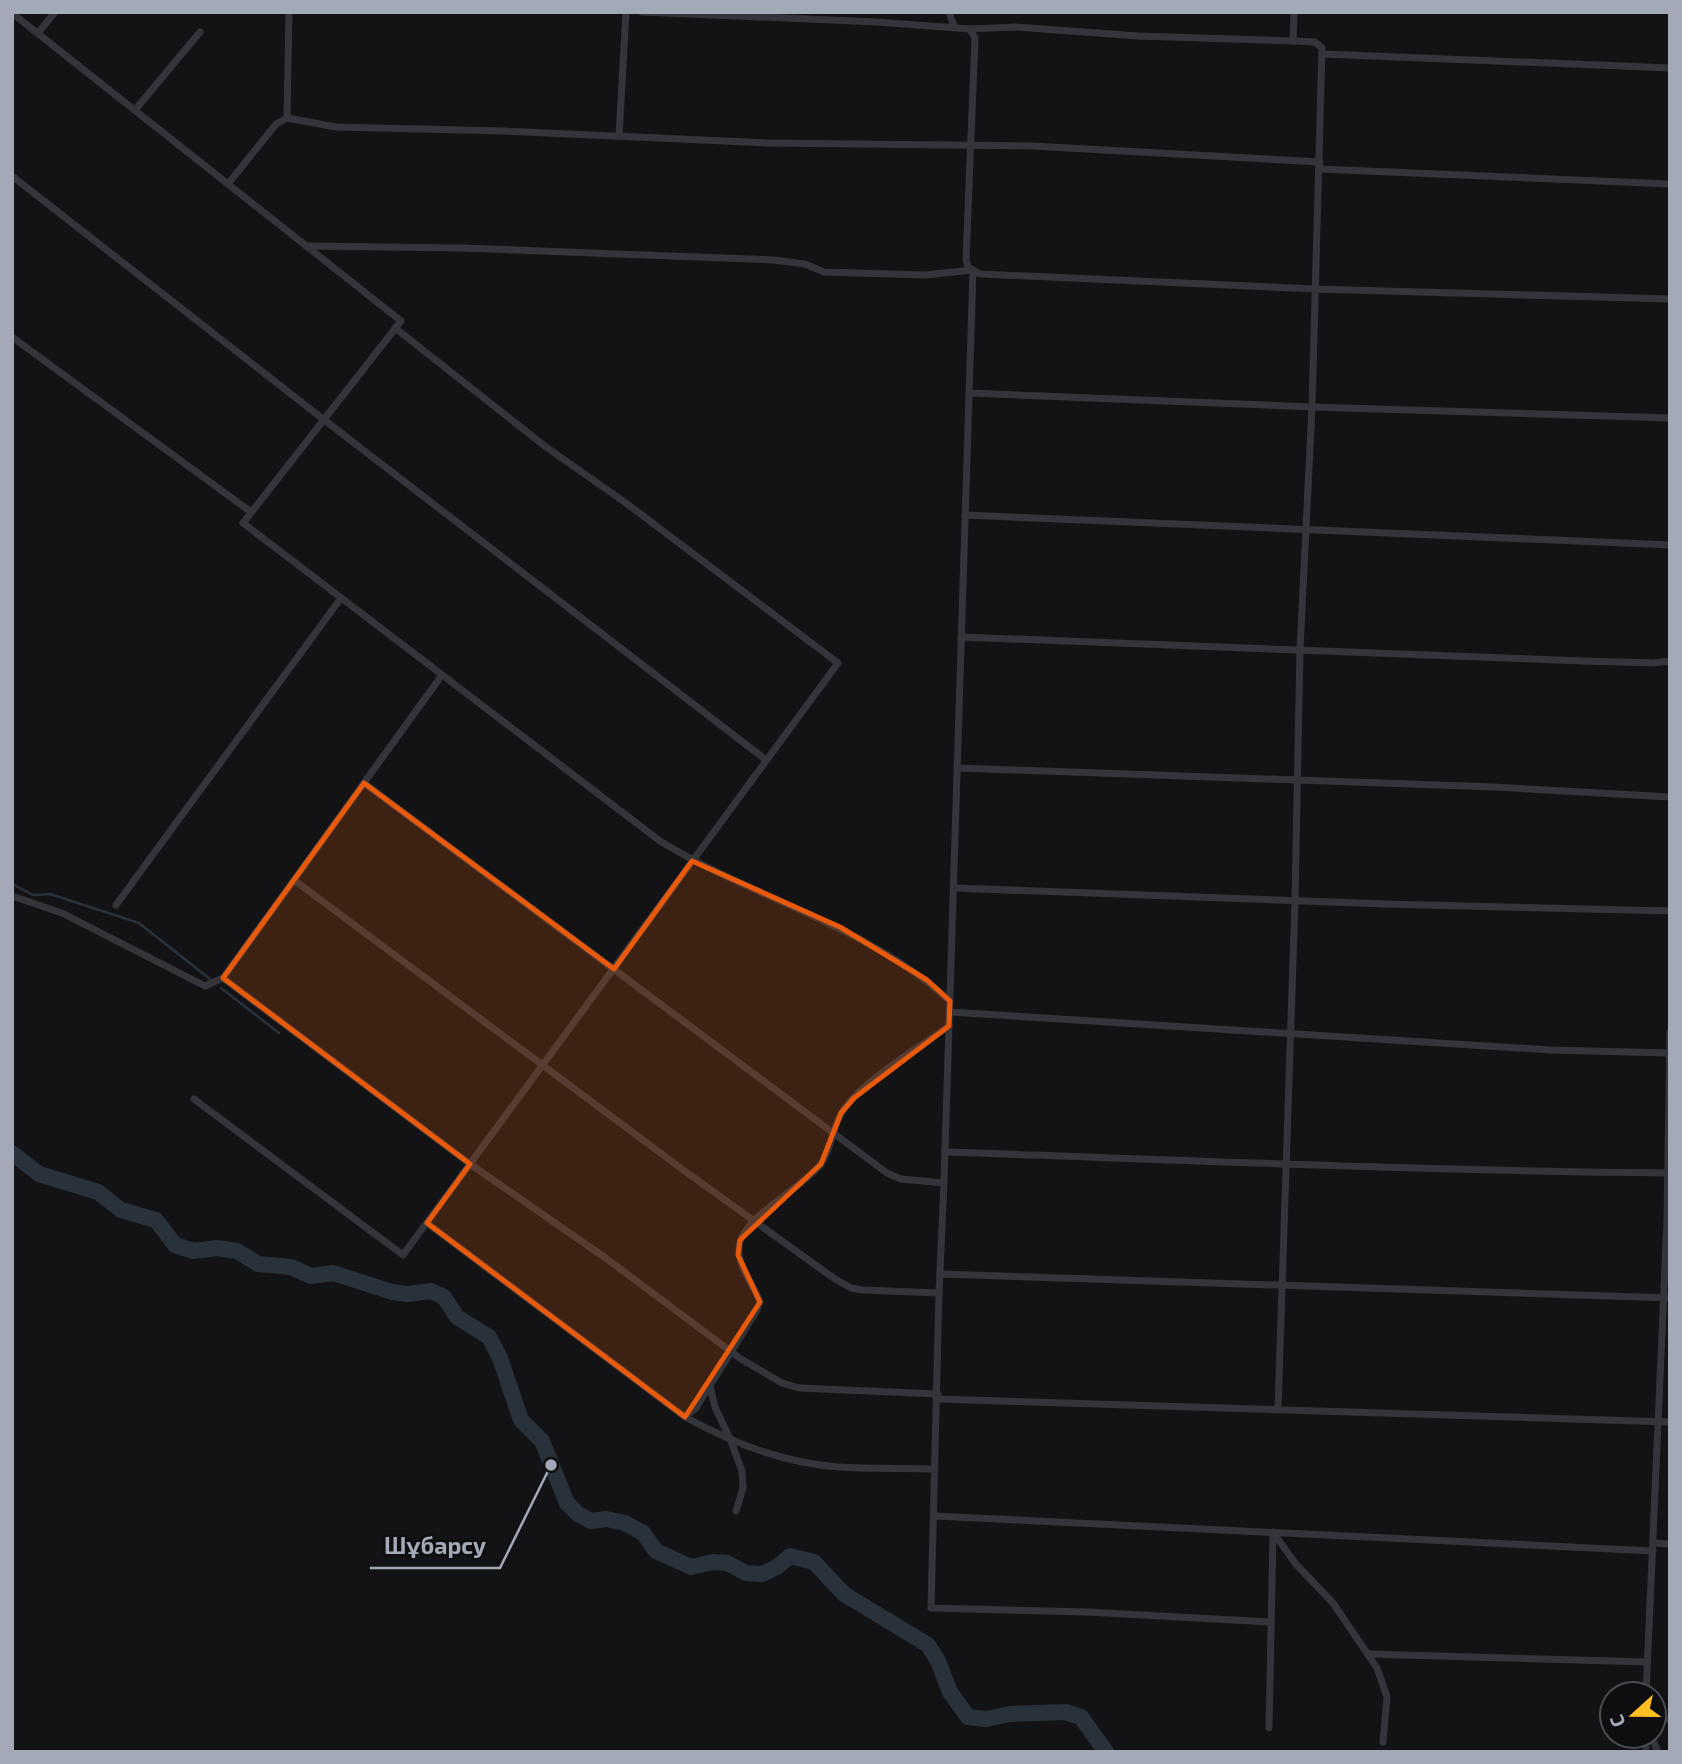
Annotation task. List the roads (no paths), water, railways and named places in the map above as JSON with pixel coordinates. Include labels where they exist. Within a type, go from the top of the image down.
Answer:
[{"type":"street","points":[[38,33],[55,12]]},
{"type":"street","points":[[287,118],[289,12]]},
{"type":"street","points":[[619,136],[625,12]]},
{"type":"street","points":[[642,12],[954,26],[970,29],[1015,27],[1138,36],[1319,44],[1323,54],[1320,166],[1300,649],[1295,901],[1280,1284],[1278,1408]]},
{"type":"street","points":[[949,12],[954,26]]},
{"type":"street","points":[[1293,41],[1294,12]]},
{"type":"street","points":[[12,13],[401,321],[243,523],[660,841],[692,861],[840,928],[927,980],[950,1001]]},
{"type":"street","points":[[970,29],[975,38],[966,260],[968,267],[980,274],[1316,289],[1670,299]]},
{"type":"street","points":[[135,110],[200,32]]},
{"type":"street","points":[[1323,54],[1670,68]]},
{"type":"street","points":[[228,184],[276,124],[287,118],[336,127],[768,143],[1032,146],[1320,166],[1670,184]]},
{"type":"street","points":[[12,176],[766,760]]},
{"type":"street","points":[[306,246],[463,248],[774,260],[805,264],[824,272],[925,275],[972,270]]},
{"type":"street","points":[[972,270],[931,1608],[1087,1612],[1270,1622]]},
{"type":"street","points":[[194,1099],[403,1255],[838,663],[626,503],[547,447],[395,328]]},
{"type":"street","points":[[12,337],[251,512]]},
{"type":"street","points":[[969,393],[1670,418]]},
{"type":"street","points":[[965,515],[1670,545]]},
{"type":"street","points":[[116,905],[341,598]]},
{"type":"street","points":[[961,637],[1625,663],[1670,661]]},
{"type":"street","points":[[12,895],[62,914],[205,986],[223,978],[442,675]]},
{"type":"street","points":[[957,768],[1670,797]]},
{"type":"street","points":[[364,783],[887,1173],[901,1179],[944,1183]]},
{"type":"street","points":[[293,880],[755,1221],[851,1288],[939,1293]]},
{"type":"street","points":[[954,888],[1670,911]]},
{"type":"street","points":[[223,978],[470,1164],[607,1259],[732,1352],[782,1383],[799,1388],[937,1396],[1670,1422]]},
{"type":"street","points":[[950,1012],[1550,1050],[1669,1054]]},
{"type":"street","points":[[685,1417],[696,1408],[760,1302],[738,1255],[740,1240],[755,1221],[821,1164],[841,1113],[854,1098],[880,1074],[949,1026]]},
{"type":"street","points":[[1646,1680],[1667,1298],[1670,1032]]},
{"type":"street","points":[[945,1152],[1612,1174],[1669,1172]]},
{"type":"street","points":[[427,1223],[685,1417],[731,1441],[776,1456],[836,1467],[935,1469]]},
{"type":"street","points":[[940,1274],[1667,1298]]},
{"type":"street","points":[[710,1386],[715,1407],[742,1471],[743,1488],[736,1511]]},
{"type":"street","points":[[934,1516],[1653,1547],[1670,1544]]},
{"type":"street","points":[[1269,1728],[1273,1532]]},
{"type":"street","points":[[1273,1532],[1295,1563],[1333,1603],[1377,1668],[1387,1697],[1383,1742]]},
{"type":"street","points":[[1368,1654],[1647,1662]]},
{"type":"waterway","points":[[12,884],[33,895],[50,894],[139,923],[210,979]]},
{"type":"waterway","points":[[221,988],[279,1033]]},
{"type":"waterway","points":[[12,1153],[39,1174],[98,1192],[121,1210],[156,1220],[175,1245],[194,1251],[217,1248],[237,1251],[258,1264],[291,1267],[311,1276],[333,1273],[392,1292],[407,1294],[431,1291],[444,1297],[457,1317],[489,1337],[500,1358],[521,1420],[542,1441],[567,1503],[578,1514],[591,1521],[606,1519],[625,1523],[643,1533],[656,1551],[691,1567],[713,1562],[727,1563],[746,1573],[762,1574],[777,1567],[790,1556],[814,1562],[844,1594],[928,1645],[938,1661],[950,1692],[968,1717],[986,1719],[1010,1714],[1065,1712],[1081,1717],[1106,1752]]},
{"type":"place","name":"Шұбарсу","points":[[551,1465]]}]
